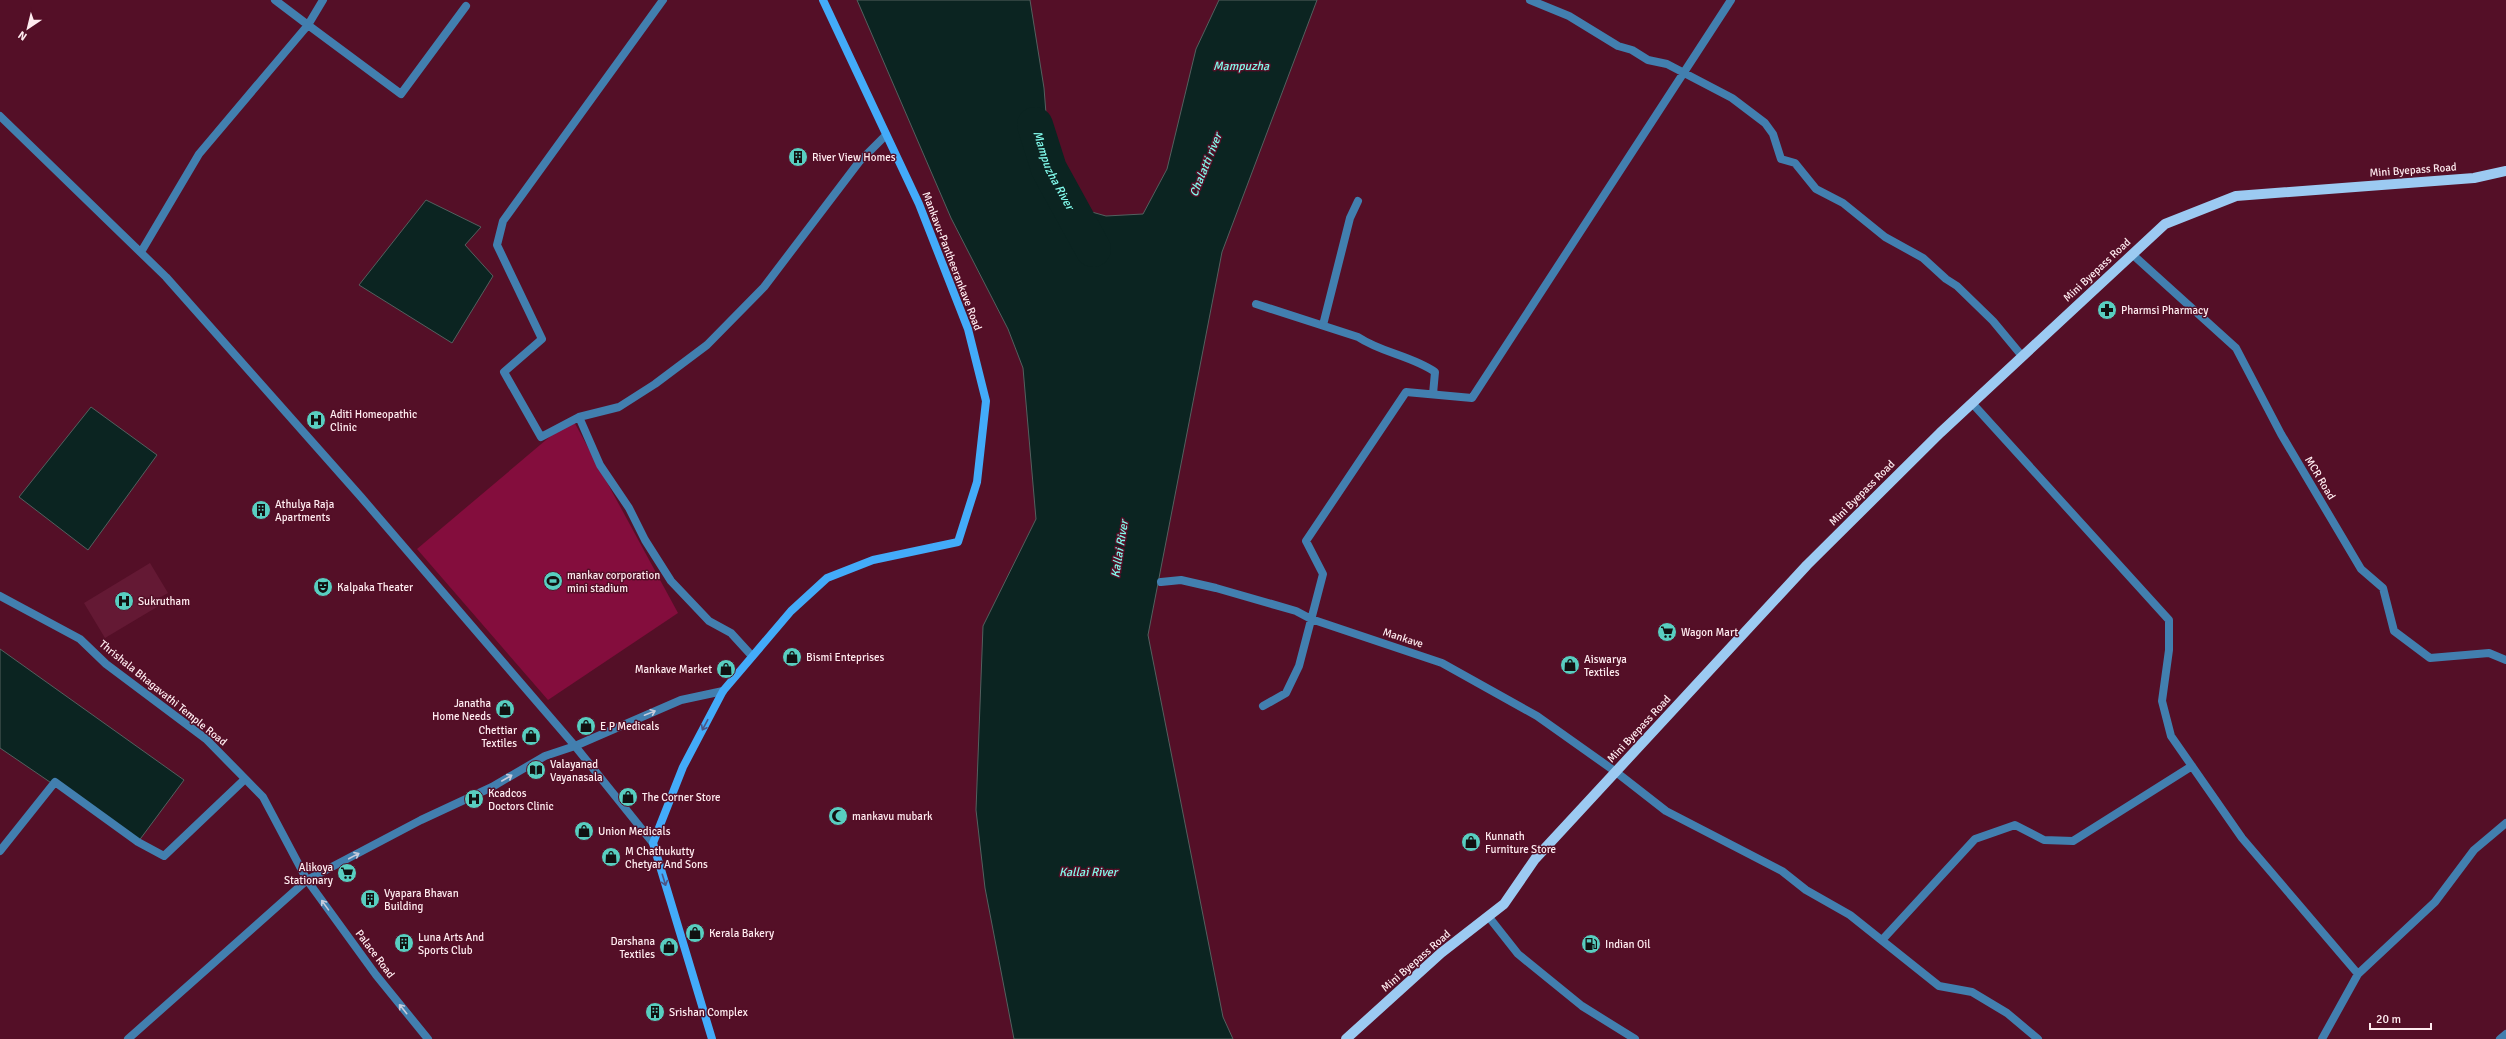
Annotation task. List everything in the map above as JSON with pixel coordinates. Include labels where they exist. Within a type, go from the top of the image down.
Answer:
[{"type":"main road","name":"Mankavu-Pantheerankave Road","points":[[653,843],[683,767],[723,691],[791,611],[827,578],[873,560],[958,542],[977,482],[986,401],[968,329],[919,204],[823,0]]},
{"type":"main road","name":"Mini Byepass Road","points":[[1346,1039],[1441,953],[1504,904],[1535,859],[1807,565],[1972,403],[2165,224],[2236,196],[2474,178],[2506,171]]},
{"type":"main road","points":[[653,843],[712,1039]]},
{"type":"street","points":[[275,0],[401,94],[466,6]]},
{"type":"street","points":[[141,252],[199,154],[308,24],[323,0]]},
{"type":"street","points":[[663,0],[503,221],[497,245],[542,340],[504,372],[541,437],[579,417],[620,407],[655,384],[707,345],[764,286],[859,162],[886,135]]},
{"type":"street","points":[[1530,0],[1569,16],[1618,46],[1632,50],[1648,60],[1667,64],[1732,98],[1765,123],[1773,134],[1781,159],[1795,163],[1816,189],[1843,203],[1884,237],[1923,258],[1946,280],[1958,286],[2004,332],[2022,356]]},
{"type":"street","points":[[1263,706],[1286,693],[1300,666],[1323,574],[1306,541],[1406,392],[1472,398],[1731,0]]},
{"type":"street","points":[[0,116],[166,277],[362,496],[575,746],[653,843]]},
{"type":"street","points":[[1323,325],[1350,218],[1358,201]]},
{"type":"street","name":"MCR Road","points":[[2132,254],[2236,348],[2281,434],[2361,569],[2383,588],[2394,631],[2430,658],[2489,653],[2506,660]]},
{"type":"street","points":[[1256,304],[1358,336],[1369,344],[1425,366],[1435,372],[1433,394]]},
{"type":"street","points":[[1972,403],[2169,620],[2169,650],[2162,701],[2171,736],[2242,838],[2358,974]]},
{"type":"street","points":[[579,417],[600,465],[629,508],[645,540],[671,581],[709,621],[730,633],[752,656]]},
{"type":"street","name":"Mankave","points":[[1161,582],[1181,580],[1216,588],[1296,611],[1311,619],[1442,663],[1537,716],[1616,772],[1666,811],[1782,871],[1806,890],[1850,915],[1939,986],[1972,992],[2007,1013],[2038,1039]]},
{"type":"street","name":"Thrishala Bhagavathi Temple Road","points":[[0,596],[80,639],[106,664],[206,739],[263,797],[307,880]]},
{"type":"street","points":[[128,1039],[307,880],[421,820],[492,787],[545,756],[575,746],[681,700],[723,691]]},
{"type":"street","points":[[1882,939],[1975,839],[2015,825],[2044,840],[2073,841],[2192,766]]},
{"type":"street","points":[[0,851],[55,782],[138,842],[164,856],[245,779]]},
{"type":"street","points":[[2322,1039],[2358,974],[2435,902],[2474,850],[2506,823]]},
{"type":"street","name":"Palace Road","points":[[307,880],[376,975],[428,1039]]},
{"type":"street","points":[[1488,916],[1524,958],[1582,1006],[1635,1039]]},
{"type":"street","points":[[2500,1039],[2506,1034]]},
{"type":"shaded area","name":"mankav corporation mini stadium","points":[[572,418],[678,613],[548,700],[417,549]]},
{"type":"shaded area","name":"Sukrutham","points":[[150,563],[168,593],[159,598],[162,604],[105,638],[84,603]]},
{"type":"water","name":"Kallai River","points":[[857,0],[1030,0],[1044,88],[1051,177],[1060,203],[1106,216],[1143,214],[1167,169],[1196,49],[1219,0],[1317,0],[1222,252],[1148,635],[1223,1017],[1233,1039],[1014,1039],[985,888],[976,810],[983,626],[1036,519],[1023,368],[1008,329],[951,218]]},
{"type":"water","points":[[426,200],[481,227],[465,245],[493,276],[452,343],[359,285]]},
{"type":"water","points":[[91,407],[157,455],[88,550],[19,497]]},
{"type":"water","points":[[0,649],[184,780],[138,842],[0,748]]},
{"type":"waterway","name":"Mampuzha River","points":[[1035,125],[1049,169],[1093,249]]},
{"type":"place","name":"River View Homes","points":[[798,157]]},
{"type":"place","name":"Pharmsi Pharmacy","points":[[2107,310]]},
{"type":"place","name":"Aditi Homeopathic Clinic","points":[[316,420]]},
{"type":"place","name":"Athulya Raja Apartments","points":[[261,510]]},
{"type":"place","name":"mankav corporation mini stadium","points":[[553,581]]},
{"type":"place","name":"Kalpaka Theater","points":[[323,587]]},
{"type":"place","name":"Sukrutham","points":[[124,601]]},
{"type":"place","name":"Wagon Mart","points":[[1667,632]]},
{"type":"place","name":"Bismi Enteprises","points":[[792,657]]},
{"type":"place","name":"Aiswarya Textiles","points":[[1570,665]]},
{"type":"place","name":"Mankave Market","points":[[726,669]]},
{"type":"place","name":"Janatha Home Needs","points":[[505,709]]},
{"type":"place","name":"E P Medicals","points":[[586,726]]},
{"type":"place","name":"Chettiar Textiles","points":[[531,736]]},
{"type":"place","name":"Valayanad Vayanasala","points":[[536,770]]},
{"type":"place","name":"The Corner Store","points":[[628,797]]},
{"type":"place","name":"Kcadcos Doctors Clinic","points":[[474,799]]},
{"type":"place","name":"mankavu mubark","points":[[838,816]]},
{"type":"place","name":"Union Medicals","points":[[584,831]]},
{"type":"place","name":"Kunnath Furniture Store","points":[[1471,842]]},
{"type":"place","name":"M Chathukutty Chetyar And Sons","points":[[611,857]]},
{"type":"place","name":"Alikoya Stationary","points":[[347,873]]},
{"type":"place","name":"Vyapara Bhavan Building","points":[[370,899]]},
{"type":"place","name":"Kerala Bakery","points":[[695,933]]},
{"type":"place","name":"Luna Arts And Sports Club","points":[[404,943]]},
{"type":"place","name":"Indian Oil","points":[[1591,944]]},
{"type":"place","name":"Darshana Textiles","points":[[669,947]]},
{"type":"place","name":"Srishan Complex","points":[[655,1012]]},
{"type":"water label","name":"Mampuzha","points":[[1241,66]]},
{"type":"water label","name":"Chalatti river","points":[[1206,165]]}]
